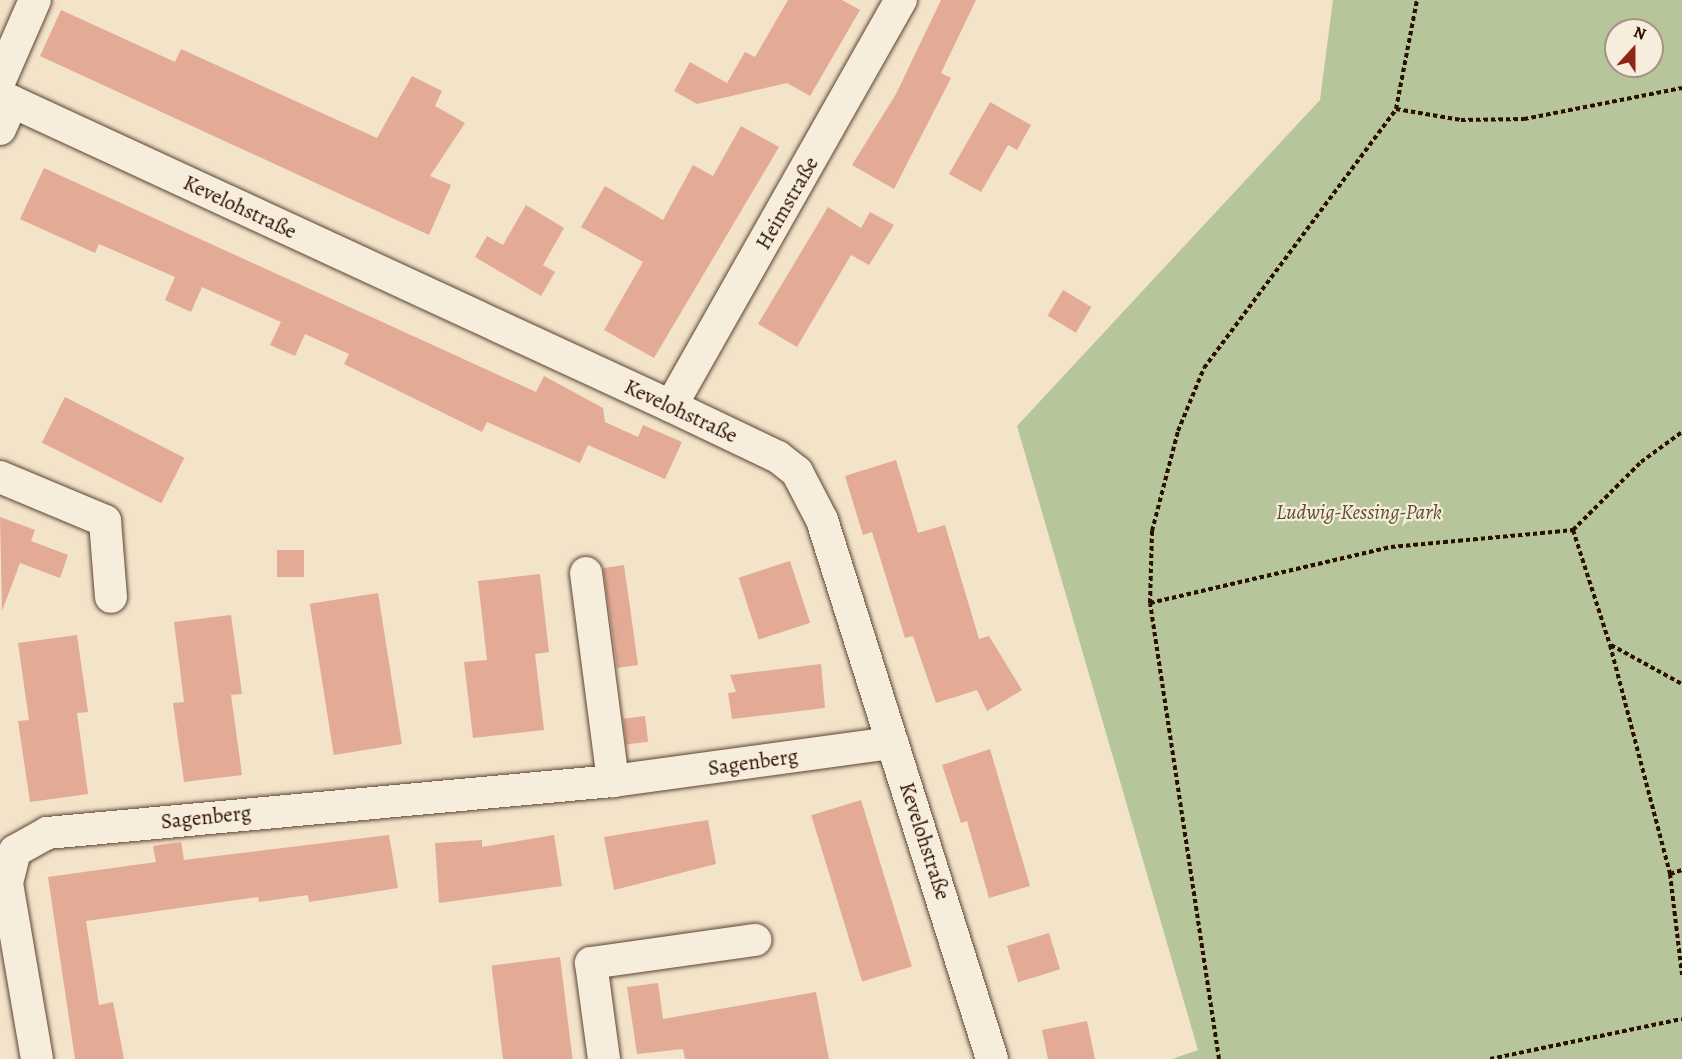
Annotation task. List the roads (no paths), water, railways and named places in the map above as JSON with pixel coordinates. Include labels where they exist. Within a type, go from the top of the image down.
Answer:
[{"type":"street","points":[[3,102],[35,0]]},
{"type":"street","name":"Heimstraße","points":[[671,406],[901,0]]},
{"type":"street","name":"Kevelohstraße","points":[[3,102],[671,406],[778,457],[806,486],[822,519],[992,1059]]},
{"type":"street","points":[[0,477],[105,521],[111,597]]},
{"type":"street","points":[[586,573],[613,781]]},
{"type":"street","name":"Sagenberg","points":[[37,1059],[7,883],[8,848],[47,833],[613,781],[892,743]]},
{"type":"street","points":[[604,1059],[591,963],[755,940]]},
{"type":"park label","name":"Ludwig-Kessing-Park","points":[[1359,512]]}]
